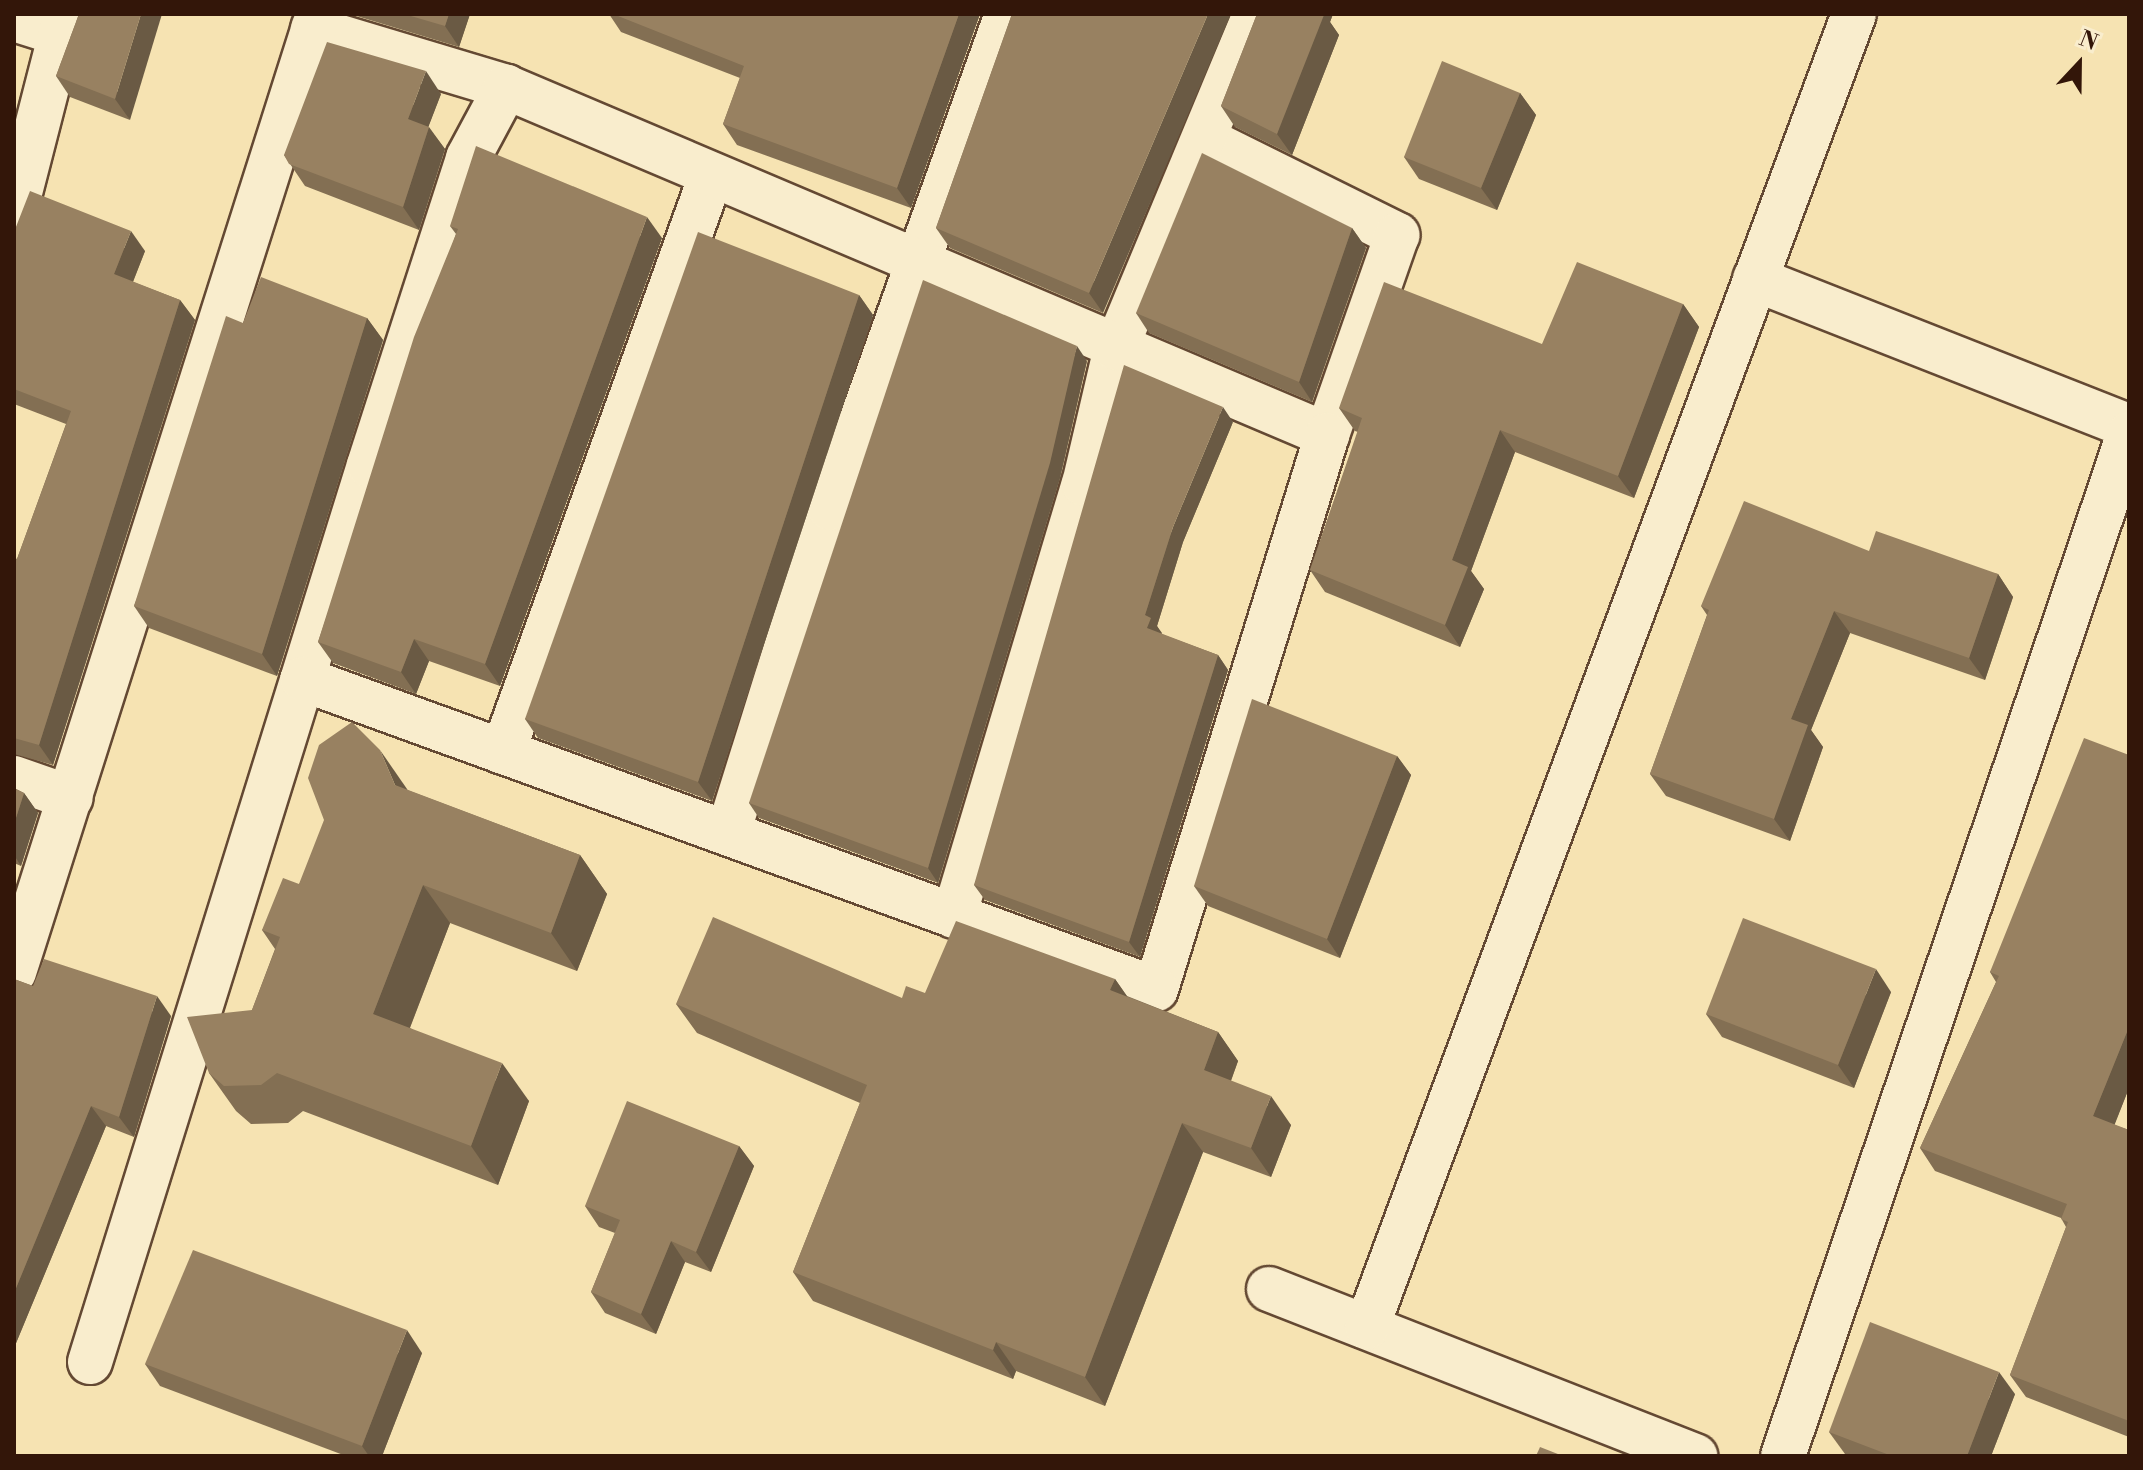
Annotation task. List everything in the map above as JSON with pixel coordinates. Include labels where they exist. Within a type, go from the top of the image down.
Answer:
[{"type":"street","points":[[728,833],[830,508],[1007,14]]},
{"type":"street","points":[[954,916],[1084,484],[1116,348],[1255,14]]},
{"type":"street","points":[[1367,1327],[1854,14]]},
{"type":"street","points":[[14,19],[64,24],[14,216]]},
{"type":"street","points":[[14,972],[316,22],[506,87],[1327,435]]},
{"type":"street","points":[[90,1362],[468,158],[506,87]]},
{"type":"street","points":[[303,679],[1156,989],[1327,435],[1397,235],[1204,139]]},
{"type":"street","points":[[503,752],[711,176]]},
{"type":"street","points":[[1755,279],[2129,426]]},
{"type":"street","points":[[1783,1456],[2129,434]]},
{"type":"street","points":[[14,778],[71,798]]},
{"type":"street","points":[[1269,1289],[1695,1456]]},
{"type":"building","points":[[79,14],[141,14],[115,99],[56,76]]},
{"type":"building","points":[[404,14],[449,14],[445,26]]},
{"type":"building","points":[[613,14],[959,14],[897,188],[723,124],[744,66]]},
{"type":"building","points":[[1012,14],[1208,14],[1089,293],[936,228]]},
{"type":"building","points":[[1257,14],[1324,15],[1277,134],[1221,106]]},
{"type":"building","points":[[327,42],[426,71],[408,119],[429,127],[403,207],[289,164],[284,155]]},
{"type":"building","points":[[1442,61],[1520,93],[1481,188],[1404,157]]},
{"type":"building","points":[[476,146],[647,217],[485,664],[414,639],[401,672],[318,642],[414,337],[458,229],[450,226]]},
{"type":"building","points":[[1202,153],[1352,228],[1299,382],[1136,313]]},
{"type":"building","points":[[30,191],[131,231],[114,274],[180,300],[39,745],[14,738],[14,558],[17,559],[71,411],[14,389],[14,232]]},
{"type":"building","points":[[698,232],[859,295],[698,782],[525,719]]},
{"type":"building","points":[[1577,262],[1683,304],[1618,476],[1500,430],[1452,560],[1468,567],[1445,625],[1310,570],[1362,418],[1339,408],[1384,282],[1542,344]]},
{"type":"building","points":[[261,277],[367,318],[262,654],[134,606],[226,316],[243,323]]},
{"type":"building","points":[[923,280],[1077,346],[1050,463],[928,868],[749,803]]},
{"type":"building","points":[[1124,365],[1223,407],[1173,527],[1145,615],[1151,618],[1147,628],[1218,655],[1129,942],[974,885]]},
{"type":"building","points":[[1744,501],[1869,551],[1876,531],[1998,574],[1969,658],[1834,611],[1791,719],[1808,725],[1774,819],[1650,774],[1709,610],[1701,606]]},
{"type":"building","points":[[1252,699],[1397,756],[1327,939],[1194,886]]},
{"type":"building","points":[[352,722],[380,750],[395,785],[580,855],[551,933],[423,885],[373,1014],[502,1063],[471,1146],[277,1073],[261,1085],[224,1086],[209,1073],[187,1017],[252,1010],[280,937],[262,930],[283,878],[299,884],[324,820],[308,778],[319,745]]},
{"type":"building","points":[[2084,738],[2129,755],[2129,1027],[2093,1116],[2129,1130],[2129,1421],[2010,1375],[2068,1222],[2061,1219],[2067,1204],[1920,1148],[1999,976],[1990,972]]},
{"type":"building","points":[[14,788],[24,793],[14,824]]},
{"type":"building","points":[[713,917],[902,998],[906,986],[925,993],[956,921],[1115,979],[1110,990],[1218,1032],[1204,1070],[1271,1096],[1251,1148],[1182,1123],[1085,1377],[996,1342],[993,1350],[793,1272],[867,1085],[676,1004]]},
{"type":"building","points":[[1743,918],[1876,969],[1838,1065],[1706,1014]]},
{"type":"building","points":[[44,959],[157,996],[119,1117],[91,1106],[14,1293],[14,979],[33,986]]},
{"type":"building","points":[[627,1101],[739,1146],[696,1252],[671,1241],[641,1314],[591,1292],[620,1220],[585,1206]]},
{"type":"building","points":[[193,1250],[407,1330],[362,1446],[145,1364]]},
{"type":"building","points":[[1870,1322],[1999,1372],[1967,1456],[1892,1456],[1829,1432]]},
{"type":"building","points":[[1540,1447],[1563,1456],[1536,1456]]}]
